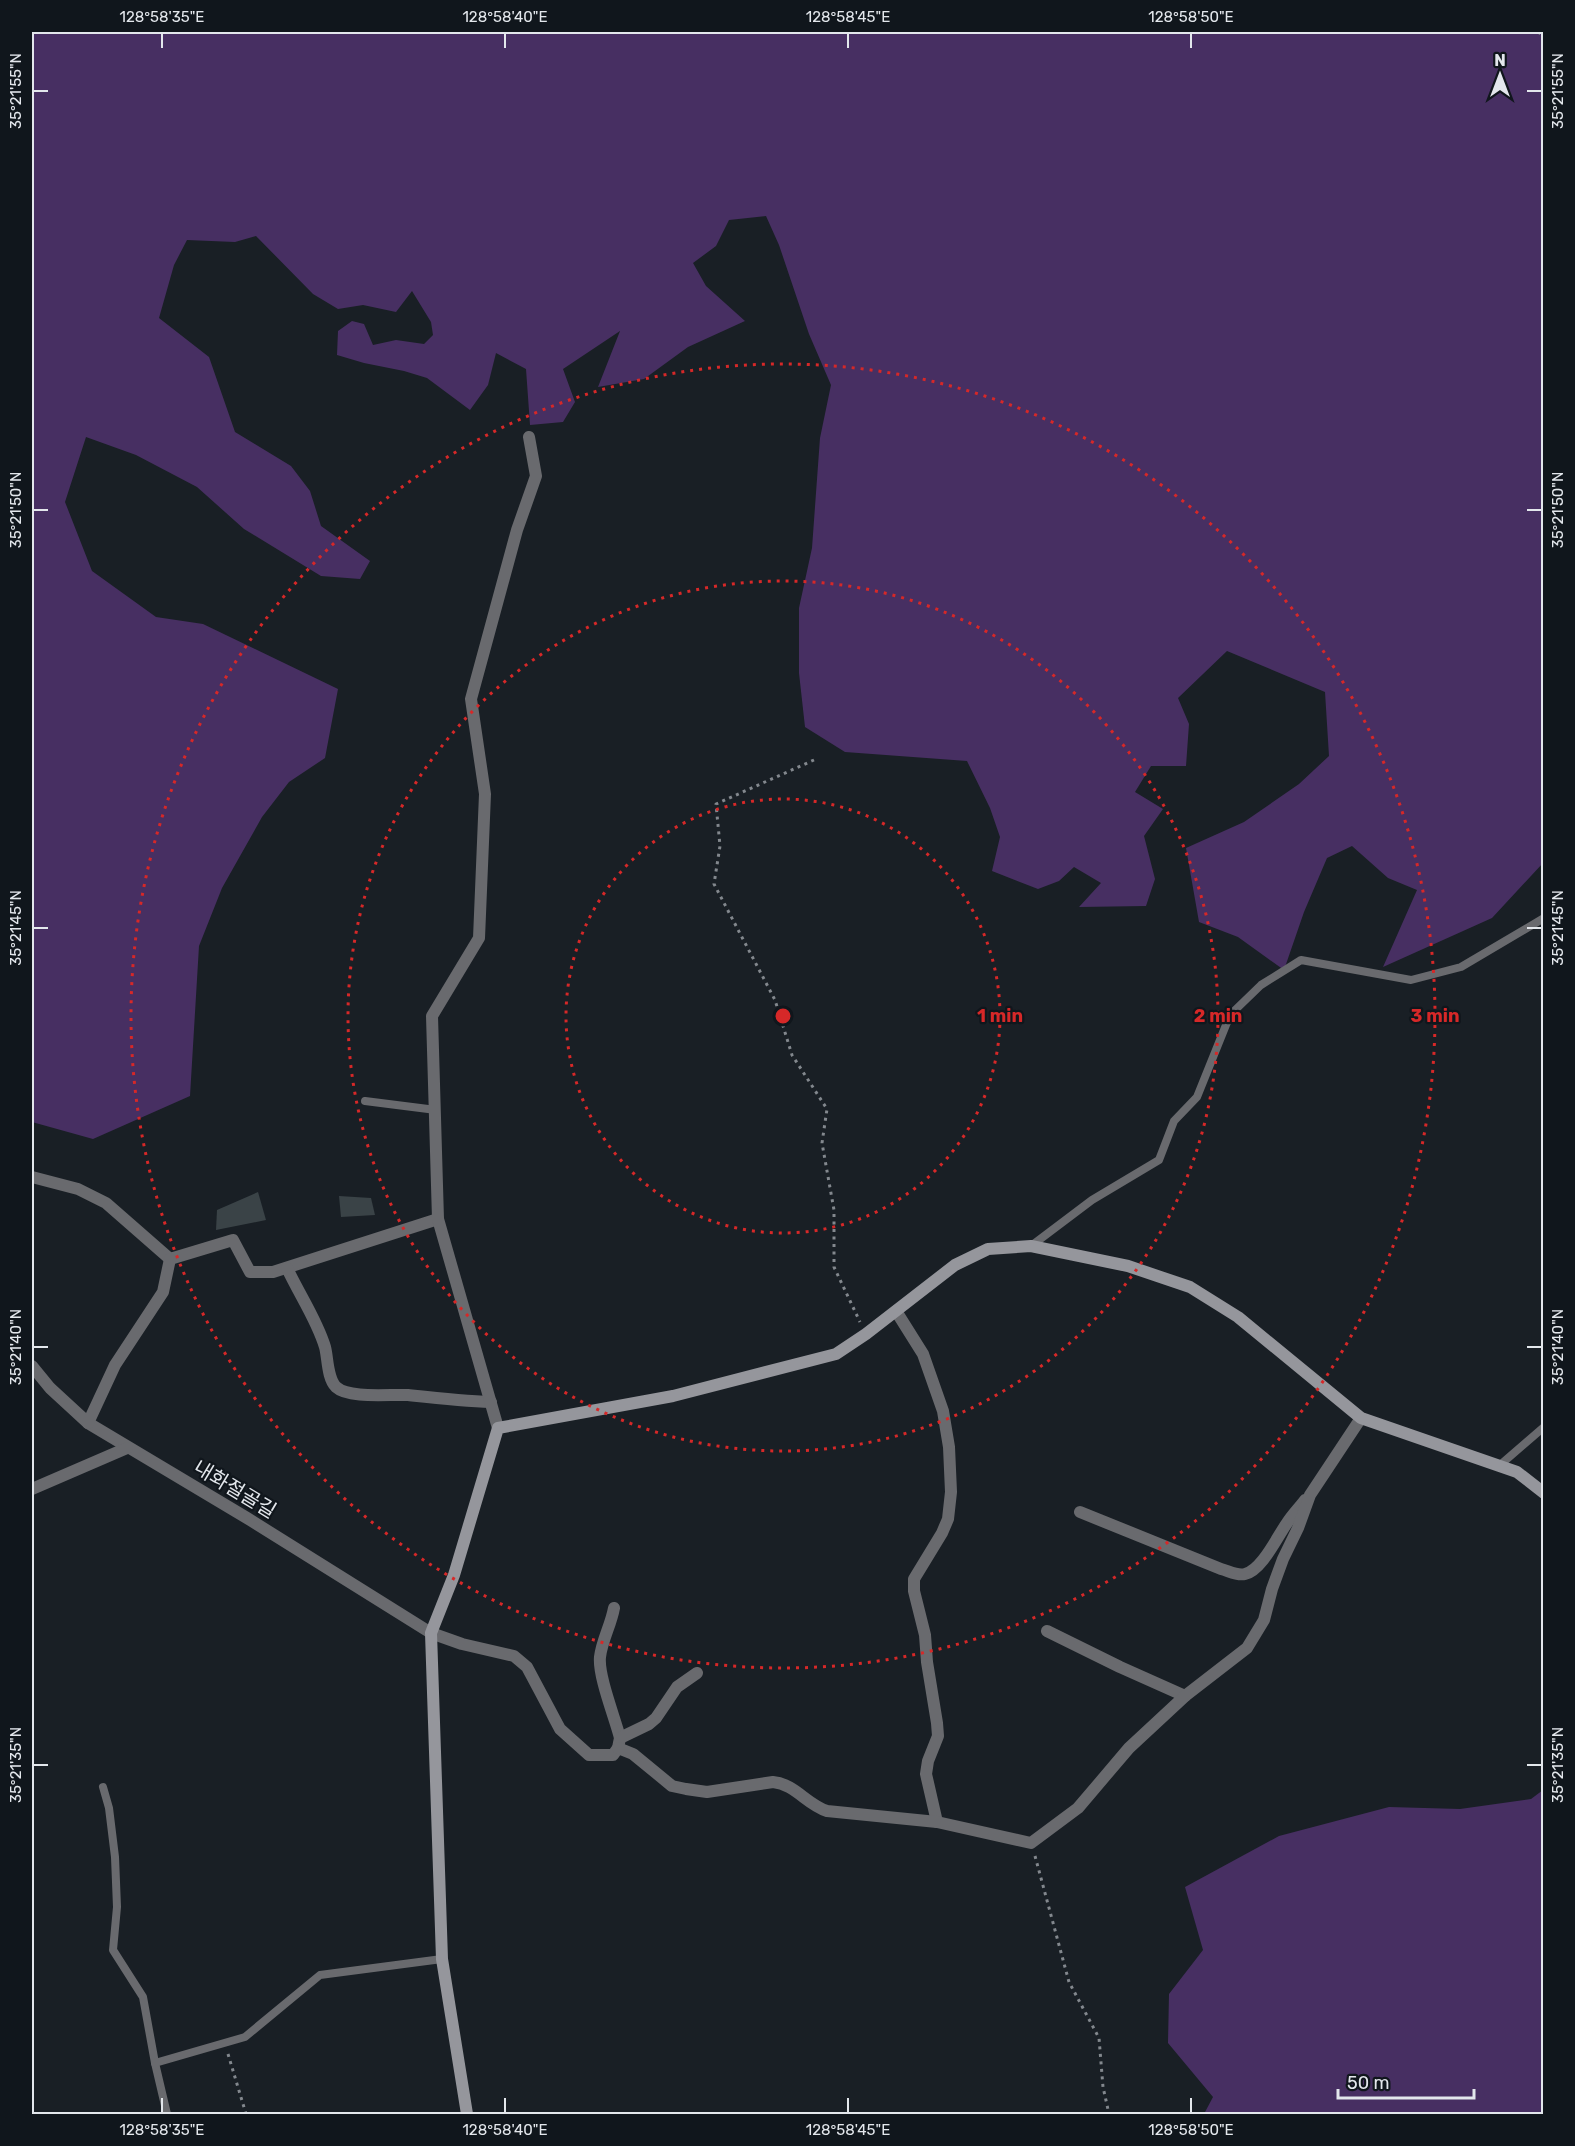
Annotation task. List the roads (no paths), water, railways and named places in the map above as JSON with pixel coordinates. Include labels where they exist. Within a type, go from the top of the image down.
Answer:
[{"type":"street","points":[[467,2115],[442,1959],[431,1633],[454,1575],[498,1428],[438,1219],[432,1016],[479,938],[485,794],[471,699],[517,530],[536,476],[529,437]]},
{"type":"street","points":[[32,1177],[78,1189],[106,1203],[170,1259]]},
{"type":"street","points":[[170,1259],[233,1240],[250,1272],[273,1272],[438,1219]]},
{"type":"street","points":[[498,1428],[674,1396],[836,1354],[866,1334],[955,1265],[988,1248],[1031,1246],[1128,1266],[1190,1287],[1238,1317],[1361,1419],[1500,1465],[1517,1472],[1544,1493]]},
{"type":"street","points":[[88,1423],[115,1365],[164,1292],[170,1259]]},
{"type":"street","points":[[287,1268],[320,1333],[330,1375],[336,1387],[367,1395],[399,1395],[491,1402]]},
{"type":"street","points":[[896,1311],[923,1354],[943,1411],[949,1446],[951,1492],[948,1519],[914,1578],[914,1591],[925,1635],[937,1724],[938,1736],[928,1761],[926,1774],[937,1822]]},
{"type":"street","name":"내화절골길","points":[[32,1366],[50,1388],[88,1423],[247,1518],[431,1633],[462,1644],[514,1656],[527,1667],[560,1729],[589,1755],[613,1755],[619,1743]]},
{"type":"street","points":[[1080,1512],[1221,1569],[1246,1574],[1255,1569],[1268,1554],[1288,1521],[1310,1495],[1361,1419]]},
{"type":"street","points":[[32,1489],[127,1448]]},
{"type":"street","points":[[614,1608],[600,1658],[619,1743],[672,1786],[706,1792],[773,1782],[783,1783],[817,1808],[937,1822],[1031,1843],[1078,1808],[1130,1748],[1185,1696],[1247,1647],[1264,1620],[1279,1569],[1310,1495]]},
{"type":"street","points":[[1047,1631],[1185,1696]]},
{"type":"street","points":[[619,1743],[656,1718],[677,1687],[697,1673]]},
{"type":"lane","points":[[1031,1246],[1092,1200],[1159,1160],[1174,1121],[1197,1097],[1230,1015],[1261,986],[1301,960],[1411,980],[1461,967],[1544,918]]},
{"type":"lane","points":[[365,1101],[435,1110]]},
{"type":"lane","points":[[1500,1465],[1544,1427]]},
{"type":"lane","points":[[103,1787],[109,1808],[115,1857],[117,1907],[113,1950],[143,1997],[166,2115]]},
{"type":"lane","points":[[155,2063],[245,2037],[321,1975],[442,1959]]}]
